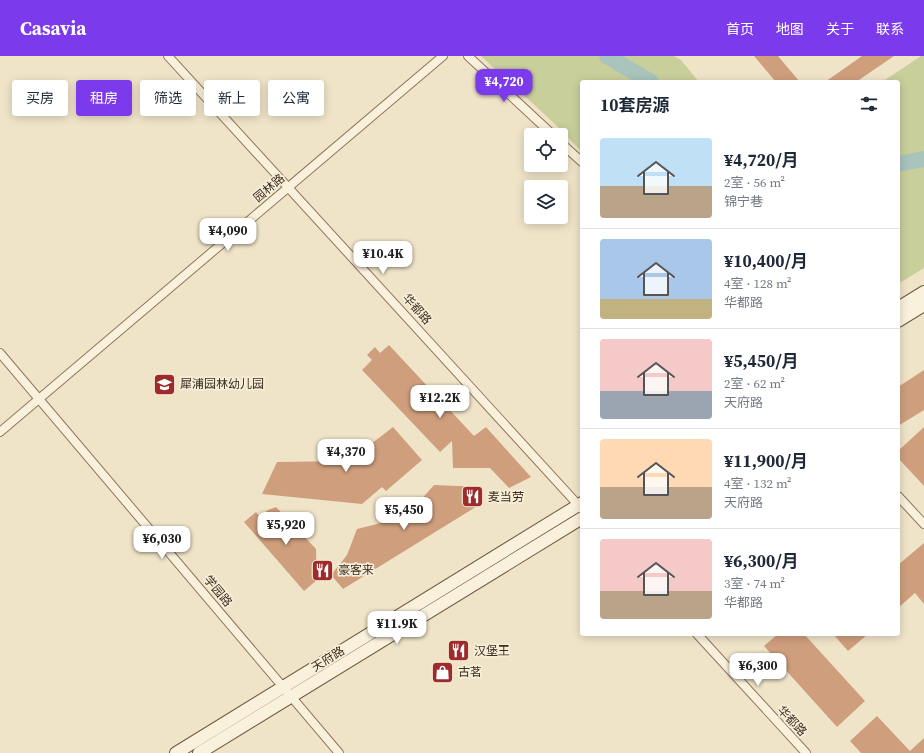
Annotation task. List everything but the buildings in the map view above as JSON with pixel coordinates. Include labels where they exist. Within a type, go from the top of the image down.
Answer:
[{"type":"street","name":"华都路","points":[[168,56],[580,504]]},
{"type":"street","name":"园林路","points":[[0,432],[443,56]]},
{"type":"street","points":[[468,56],[545,128]]},
{"type":"street","points":[[568,149],[580,160]]},
{"type":"street","points":[[900,307],[924,292]]},
{"type":"street","points":[[900,320],[924,304]]},
{"type":"street","name":"学园路","points":[[0,353],[339,753]]},
{"type":"street","points":[[900,498],[924,524]]},
{"type":"street","name":"天府路","points":[[199,753],[287,692],[580,506]]},
{"type":"street","name":"天府路","points":[[176,753],[287,692],[580,519]]},
{"type":"street","name":"华都路","points":[[699,636],[806,753]]},
{"type":"green space","points":[[481,56],[674,56],[681,60],[697,80],[580,80],[580,150],[568,137],[568,128],[559,128]]},
{"type":"green space","points":[[921,56],[924,56],[924,268],[900,283],[900,80],[885,80]]},
{"type":"waterway","points":[[607,56],[648,80]]},
{"type":"waterway","points":[[900,164],[924,159]]},
{"type":"place","name":"犀浦园林幼儿园","points":[[164,384]]},
{"type":"place","name":"麦当劳","points":[[473,497]]},
{"type":"place","name":"豪客来","points":[[322,570]]},
{"type":"place","name":"汉堡王","points":[[459,651]]},
{"type":"place","name":"古茗","points":[[442,672]]}]
